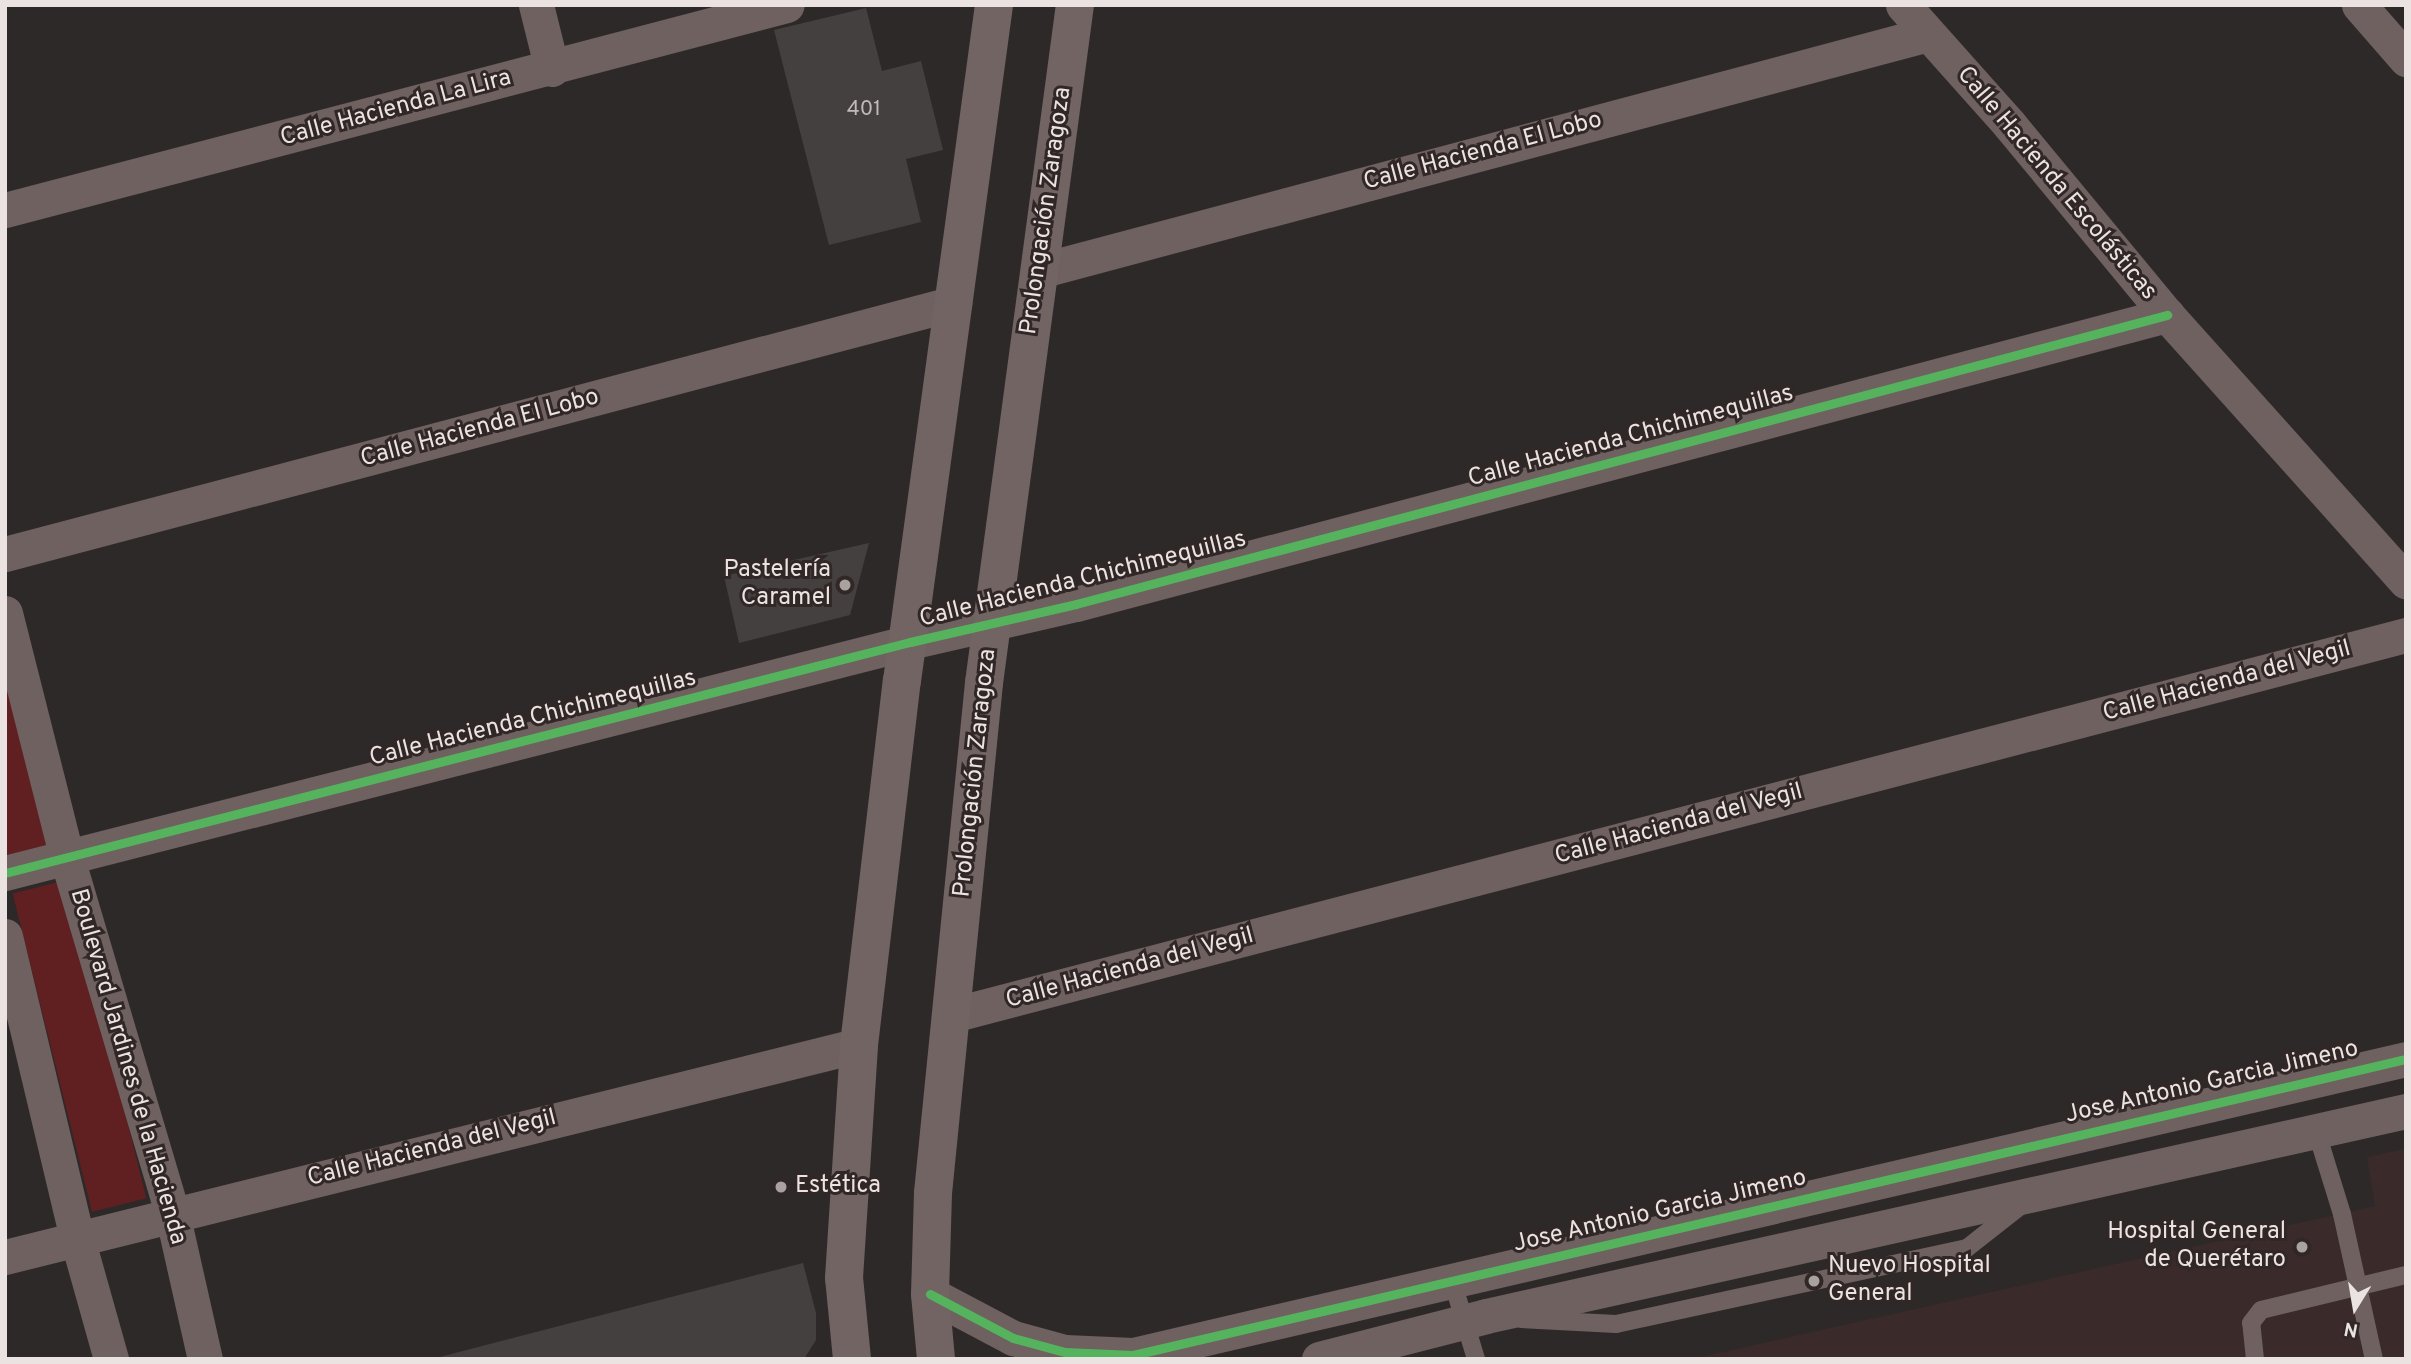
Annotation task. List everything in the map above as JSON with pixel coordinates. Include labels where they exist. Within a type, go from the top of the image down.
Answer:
[{"type":"main road","points":[[852,1359],[844,1278],[859,1045],[994,5]]},
{"type":"main road","name":"Prolongación Zaragoza","points":[[936,1359],[930,1294],[933,1193],[990,626],[1075,5]]},
{"type":"street","points":[[536,5],[552,69]]},
{"type":"street","name":"Calle Hacienda La Lira","points":[[5,210],[552,69],[787,5]]},
{"type":"street","name":"Calle Hacienda Escolásticas","points":[[1903,5],[2009,124],[2167,315],[2406,581]]},
{"type":"street","points":[[2359,5],[2406,59]]},
{"type":"street","name":"Calle Hacienda El Lobo","points":[[1039,271],[1928,34]]},
{"type":"street","name":"Calle Hacienda El Lobo","points":[[5,554],[954,303]]},
{"type":"street","name":"Calle Hacienda Chichimequillas","points":[[5,873],[910,642],[990,626],[2167,315]]},
{"type":"street","name":"Boulevard Jardines de la Hacienda","points":[[5,613],[67,858],[172,1213],[205,1359]]},
{"type":"street","name":"Calle Hacienda del Vegil","points":[[952,1015],[2406,635]]},
{"type":"street","points":[[5,936],[77,1238],[111,1359]]},
{"type":"street","name":"Calle Hacienda del Vegil","points":[[5,1257],[172,1213],[859,1045]]},
{"type":"street","name":"Jose Antonio Garcia Jimeno","points":[[930,1294],[1013,1338],[1065,1352],[1133,1355],[1227,1346],[1452,1280],[2406,1059]]},
{"type":"street","points":[[1319,1359],[1477,1319],[2406,1111]]},
{"type":"lane","points":[[2316,1130],[2358,1284],[2374,1359]]},
{"type":"lane","points":[[2255,1359],[2250,1335],[2254,1314],[2358,1284],[2406,1275]]},
{"type":"lane","points":[[1452,1280],[1477,1319],[1476,1359]]},
{"type":"shaded area","points":[[5,665],[54,856],[5,868]]},
{"type":"shaded area","points":[[67,880],[146,1198],[92,1212],[13,894]]},
{"type":"shaded area","name":"Hospital General de Querétaro","points":[[2406,1149],[2406,1359],[1692,1359],[2375,1206],[2367,1157]]},
{"type":"building","points":[[866,8],[882,71],[921,61],[943,150],[906,159],[921,222],[829,245],[774,30]]},
{"type":"building","points":[[869,543],[850,615],[739,643],[724,576]]},
{"type":"building","points":[[803,1263],[816,1313],[816,1340],[804,1359],[432,1359]]},
{"type":"cycle path","points":[[5,873],[910,642],[1076,604],[2167,315]]},
{"type":"cycle path","points":[[930,1294],[1013,1338],[1065,1352],[1133,1355],[2406,1059]]},
{"type":"place","name":"Pastelería Caramel","points":[[845,585]]},
{"type":"place","name":"Estética","points":[[781,1187]]},
{"type":"place","name":"Hospital General de Querétaro","points":[[2302,1247]]},
{"type":"place","name":"Nuevo Hospital General","points":[[1814,1281]]}]
